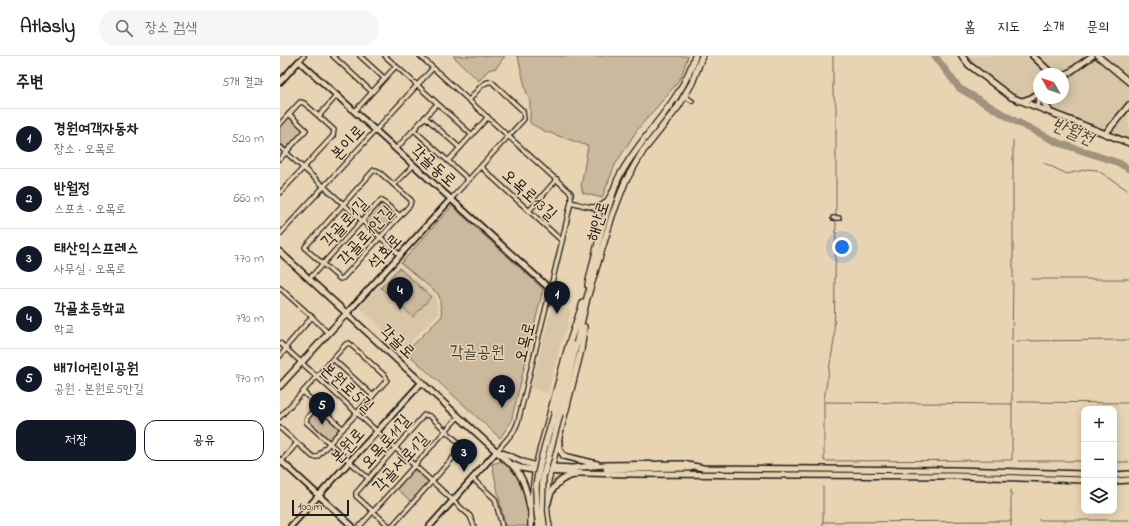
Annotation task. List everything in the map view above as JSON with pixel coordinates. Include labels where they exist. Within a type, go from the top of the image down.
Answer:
[{"type":"main road","name":"해안로","points":[[558,413],[603,222],[617,183],[635,152],[678,94],[686,80],[694,56]]},
{"type":"main road","name":"해안로","points":[[586,299],[612,216],[625,182],[643,150],[678,107],[692,83],[702,56]]},
{"type":"main road","points":[[1033,56],[1046,68]]},
{"type":"main road","points":[[1069,73],[1092,56]]},
{"type":"main road","points":[[1098,56],[1129,82]]},
{"type":"main road","points":[[965,57],[969,65],[1011,97],[1129,143]]},
{"type":"main road","points":[[1022,101],[1033,97]]},
{"type":"main road","points":[[1045,104],[1051,112]]},
{"type":"main road","points":[[1106,133],[1129,105]]},
{"type":"main road","name":"각골로","points":[[280,252],[509,463],[536,468]]},
{"type":"main road","points":[[549,526],[546,514],[546,496],[550,468],[581,350],[586,299]]},
{"type":"main road","points":[[531,526],[531,510],[536,468],[568,347],[586,299]]},
{"type":"main road","name":"석호로","points":[[280,386],[347,313]]},
{"type":"main road","points":[[539,526],[536,488],[538,473],[558,413]]},
{"type":"main road","points":[[544,526],[542,511],[543,477],[558,413]]},
{"type":"main road","points":[[559,437],[559,449],[564,456],[605,467]]},
{"type":"main road","name":"각골로","points":[[497,451],[536,468]]},
{"type":"main road","points":[[540,452],[540,459],[544,462],[549,461],[554,456]]},
{"type":"main road","points":[[509,463],[515,468],[527,488],[531,510]]},
{"type":"main road","points":[[536,468],[683,464],[703,468],[954,470],[1081,474]]},
{"type":"main road","points":[[550,468],[581,473],[956,476],[1081,480]]},
{"type":"main road","points":[[546,514],[549,497],[559,482],[566,477],[581,473]]},
{"type":"main road","points":[[1117,475],[1129,474]]},
{"type":"main road","points":[[1117,481],[1129,480]]},
{"type":"street","points":[[280,82],[304,56]]},
{"type":"street","points":[[333,56],[372,92]]},
{"type":"street","points":[[337,60],[341,56]]},
{"type":"street","points":[[360,56],[384,78]]},
{"type":"street","points":[[385,56],[472,135]]},
{"type":"street","points":[[420,56],[571,193],[571,202],[591,207],[596,210],[600,215],[600,234]]},
{"type":"street","name":"각골동로","points":[[299,61],[355,110],[550,289]]},
{"type":"street","points":[[355,110],[396,66]]},
{"type":"street","name":"본이로","points":[[280,234],[433,68]]},
{"type":"street","points":[[469,100],[484,83],[489,81],[492,82],[523,111],[524,119],[509,136]]},
{"type":"street","points":[[319,116],[337,95]]},
{"type":"street","points":[[684,96],[692,101]]},
{"type":"street","points":[[280,124],[300,102],[304,103],[334,130],[333,136],[280,193]]},
{"type":"street","points":[[396,149],[437,104]]},
{"type":"street","points":[[280,159],[306,130],[289,114]]},
{"type":"street","points":[[425,117],[460,148]]},
{"type":"street","points":[[448,161],[488,117]]},
{"type":"street","points":[[414,130],[469,180]]},
{"type":"street","name":"석호로","points":[[347,313],[509,136]]},
{"type":"street","points":[[280,146],[400,255]]},
{"type":"street","points":[[394,185],[414,164]]},
{"type":"street","name":"오목로13길","points":[[481,167],[562,241]]},
{"type":"street","name":"각골로1안길","points":[[374,170],[378,171],[394,185],[411,200],[410,204],[342,278],[340,279],[307,250],[305,247],[374,170]]},
{"type":"street","points":[[529,210],[556,179]]},
{"type":"street","points":[[591,207],[603,205],[617,183]]},
{"type":"street","name":"각골로1길","points":[[309,279],[381,200],[400,216]]},
{"type":"street","name":"오목로","points":[[430,526],[514,431],[518,422],[571,202]]},
{"type":"street","points":[[833,218],[839,218]]},
{"type":"street","points":[[280,288],[328,333]]},
{"type":"street","points":[[280,356],[312,318]]},
{"type":"street","name":"본원로5길","points":[[280,343],[470,516],[474,526]]},
{"type":"street","points":[[280,417],[346,344],[349,344],[386,377],[387,380],[317,457],[313,457],[280,428]]},
{"type":"street","points":[[333,359],[372,396]]},
{"type":"street","name":"본원로","points":[[291,526],[422,382]]},
{"type":"street","points":[[303,392],[343,429]]},
{"type":"street","points":[[318,405],[307,418],[306,422],[369,479]]},
{"type":"street","name":"오목로11길","points":[[424,415],[430,416],[446,430],[461,445],[461,450],[390,526],[356,496],[356,493],[424,415]]},
{"type":"street","name":"각골서로1길","points":[[360,526],[459,416]]},
{"type":"street","points":[[298,443],[281,462],[352,526]]},
{"type":"street","points":[[472,478],[495,499],[502,526]]},
{"type":"shaded area","points":[[967,56],[1129,56],[1129,145],[1049,117],[1029,103],[1005,92],[971,62]]},
{"type":"shaded area","points":[[399,265],[435,296],[438,314],[413,339],[411,343],[403,349],[359,307]]},
{"type":"shaded area","points":[[552,306],[571,310],[567,328],[561,341],[548,393],[531,388]]},
{"type":"green space","points":[[453,56],[505,56],[496,68],[488,70],[479,81]]},
{"type":"green space","points":[[516,56],[688,56],[681,77],[637,130],[615,165],[602,198],[583,193],[581,186],[588,146],[544,131],[530,123],[530,101],[526,91],[518,57]]},
{"type":"green space","points":[[288,117],[290,117],[303,130],[288,148],[286,148],[280,143],[280,126]]},
{"type":"green space","points":[[379,204],[395,216],[395,218],[381,234],[365,222],[365,220]]},
{"type":"green space","name":"각골공원","points":[[452,206],[543,289],[511,422],[500,438],[406,352],[442,316],[439,295],[401,263]]},
{"type":"green space","points":[[399,268],[431,297],[413,317],[381,288]]},
{"type":"green space","points":[[316,410],[318,410],[338,428],[329,440],[327,440],[307,420]]},
{"type":"green space","points":[[502,461],[513,469],[525,492],[529,526],[505,526],[492,464]]},
{"type":"green space","points":[[413,470],[428,481],[428,483],[412,502],[397,489]]},
{"type":"waterway","points":[[833,56],[833,94],[836,105],[836,217]]},
{"type":"waterway","name":"반월천","points":[[935,56],[959,88],[1015,121],[1059,143],[1119,163],[1129,169]]},
{"type":"waterway","points":[[1013,140],[1013,278]]},
{"type":"waterway","points":[[1044,163],[1067,174],[1088,169],[1097,170],[1129,191]]},
{"type":"waterway","points":[[836,220],[834,341],[824,399],[824,461],[1012,460],[1012,345]]},
{"type":"waterway","points":[[1031,279],[1129,279]]},
{"type":"waterway","points":[[1012,340],[1013,281]]},
{"type":"waterway","points":[[1017,341],[1129,340]]},
{"type":"waterway","points":[[825,402],[1012,404]]},
{"type":"waterway","points":[[1018,402],[1129,403]]},
{"type":"waterway","points":[[1018,461],[1081,461]]},
{"type":"waterway","points":[[1117,462],[1129,462]]},
{"type":"waterway","points":[[823,487],[823,526]]},
{"type":"waterway","points":[[1011,490],[1011,526]]},
{"type":"waterway","points":[[1038,520],[1129,520]]},
{"type":"waterway","points":[[823,522],[1011,521]]},
{"type":"tunnel","points":[[578,470],[606,469]]},
{"type":"tunnel","points":[[547,486],[552,480],[564,472]]},
{"type":"place","name":"각골초등학교","points":[[400,310]]},
{"type":"place","name":"경원여객자동차","points":[[557,314]]},
{"type":"place","name":"반월정","points":[[502,408]]},
{"type":"place","name":"배기어린이공원","points":[[322,425]]},
{"type":"place","name":"태산익스프레스","points":[[464,472]]}]
